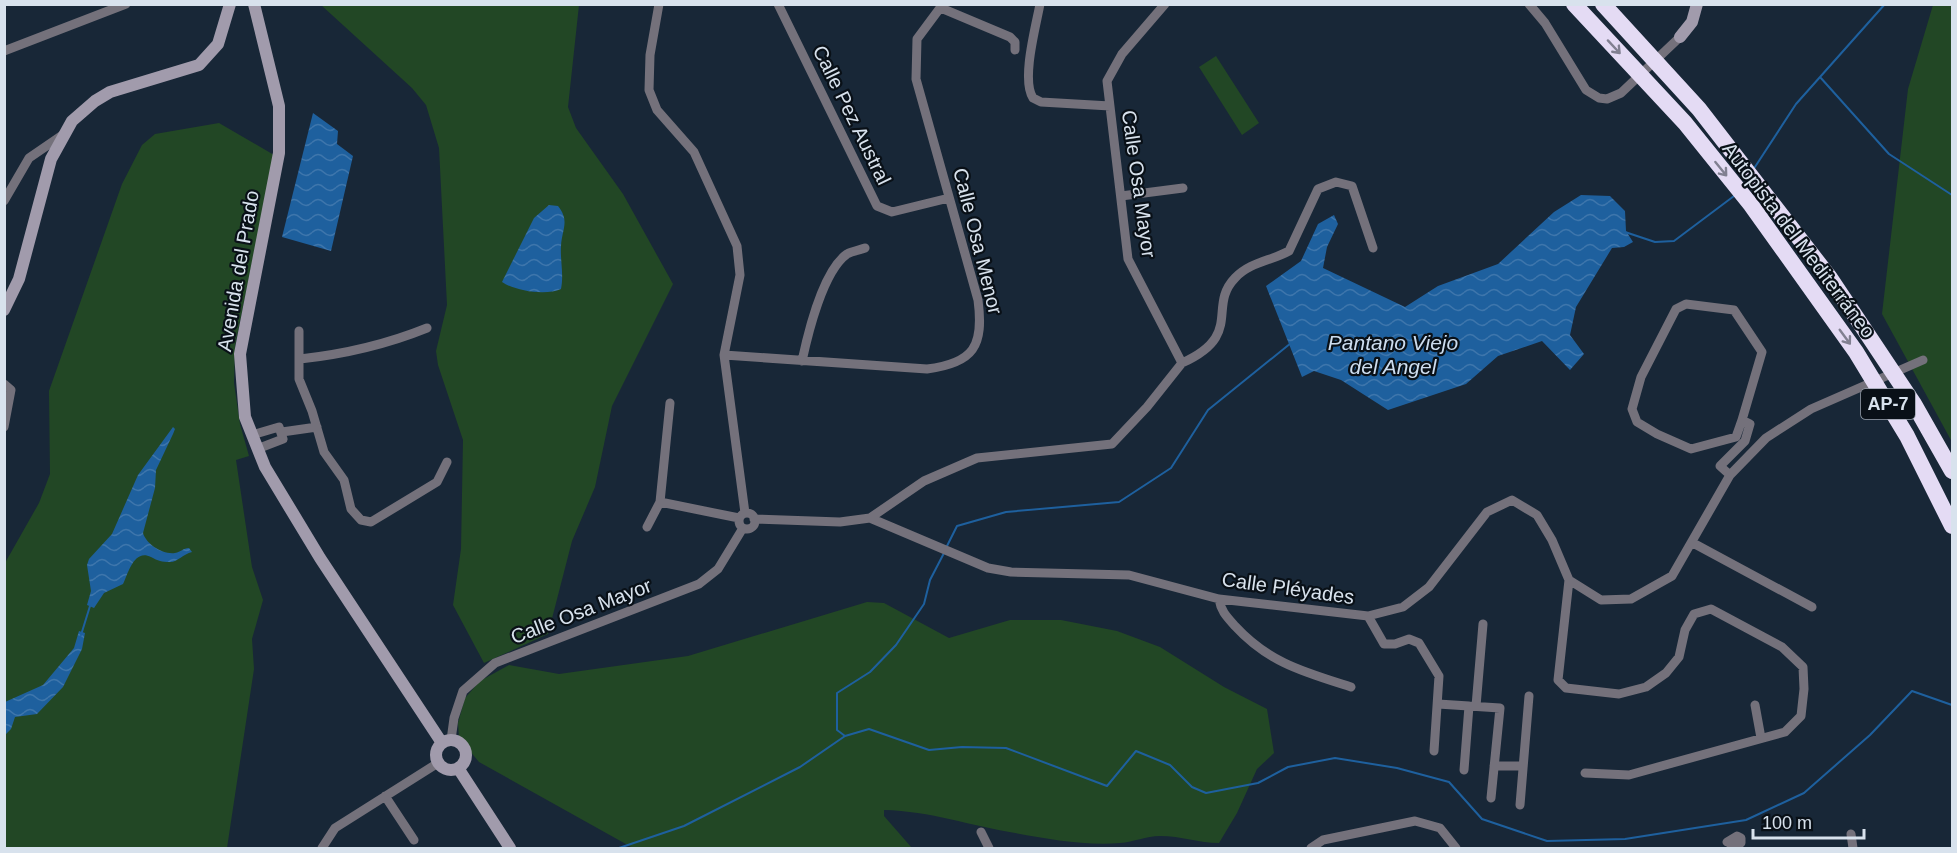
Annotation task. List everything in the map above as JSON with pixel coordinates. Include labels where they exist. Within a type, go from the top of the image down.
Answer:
[{"type":"highway","name":"Autopista del Mediterráneo","points":[[1574,4],[1684,123],[1751,205],[1856,352],[1907,436],[1953,526]]},
{"type":"highway","name":"Autopista del Mediterráneo","points":[[1604,4],[1699,109],[1830,278],[1914,404],[1953,471]]},
{"type":"street","points":[[4,51],[126,4]]},
{"type":"street","points":[[4,310],[19,279],[51,159],[72,121],[110,92],[199,65],[218,44],[230,4]]},
{"type":"street","name":"Avenida del Prado","points":[[254,4],[279,106],[279,141],[240,354],[245,417],[264,467],[320,558],[446,742]]},
{"type":"street","points":[[659,4],[650,55],[649,90],[657,110],[694,152],[736,246],[740,275],[724,355],[742,520]]},
{"type":"street","name":"Calle Pez Austral","points":[[778,4],[877,206],[892,212],[950,198]]},
{"type":"street","points":[[1041,4],[1032,44],[1028,86],[1033,98],[1041,102],[1110,106]]},
{"type":"street","name":"Calle Osa Mayor","points":[[1165,4],[1122,54],[1107,81],[1128,259],[1182,363]]},
{"type":"street","points":[[1529,4],[1545,24],[1586,90],[1599,98],[1614,97],[1621,93],[1680,37],[1692,22],[1697,4]]},
{"type":"street","points":[[942,6],[1010,37],[1015,42],[1015,50]]},
{"type":"street","name":"Calle Osa Menor","points":[[724,355],[927,369],[952,366],[973,350],[982,327],[978,300],[916,79],[917,39],[942,6]]},
{"type":"street","points":[[4,201],[29,158],[64,134]]},
{"type":"street","points":[[660,502],[742,520],[751,514],[754,519],[840,522],[870,518],[924,481],[978,458],[1112,444],[1147,407],[1182,363],[1208,348],[1216,338],[1222,326],[1226,291],[1235,278],[1251,266],[1289,251],[1318,189],[1336,182],[1352,186],[1373,248]]},
{"type":"street","points":[[1121,196],[1183,188]]},
{"type":"street","points":[[802,361],[811,320],[827,281],[847,255],[865,248]]},
{"type":"street","points":[[1686,304],[1734,310],[1762,352],[1742,420],[1736,437],[1691,449],[1656,434],[1637,422],[1632,409],[1641,377],[1676,309],[1686,304]]},
{"type":"street","points":[[300,359],[347,354],[387,344],[427,328]]},
{"type":"street","points":[[299,331],[299,379],[324,452],[344,480],[351,509],[361,520],[371,522],[437,482],[447,462]]},
{"type":"street","points":[[1585,773],[1629,775],[1785,732],[1801,716],[1804,689],[1803,667],[1782,647],[1711,609],[1694,614],[1684,630],[1678,657],[1666,673],[1646,687],[1619,694],[1566,688],[1558,680],[1569,580],[1601,600],[1631,599],[1672,576],[1730,475],[1766,438],[1811,409],[1923,360]]},
{"type":"street","points":[[4,384],[11,390],[11,399],[4,427]]},
{"type":"street","points":[[646,527],[660,502],[670,403]]},
{"type":"street","points":[[1730,475],[1720,466],[1745,441],[1750,424],[1742,420]]},
{"type":"street","points":[[252,435],[279,427],[282,432],[283,439],[257,449]]},
{"type":"street","points":[[282,432],[317,427]]},
{"type":"street","name":"Calle Pléyades","points":[[870,518],[988,568],[1011,572],[1130,575],[1219,599],[1368,616],[1403,607],[1429,587],[1487,512],[1512,500],[1537,514],[1552,540],[1569,580]]},
{"type":"street","name":"Calle Osa Mayor","points":[[446,742],[463,691],[495,663],[699,584],[718,569],[742,520],[750,528],[754,519]]},
{"type":"street","points":[[1693,543],[1812,607]]},
{"type":"street","points":[[1219,599],[1220,610],[1262,652],[1289,667],[1351,687]]},
{"type":"street","points":[[1368,616],[1384,644],[1395,644],[1409,639],[1419,643],[1439,676],[1434,751]]},
{"type":"street","points":[[1464,770],[1483,624]]},
{"type":"street","points":[[1520,805],[1529,696]]},
{"type":"street","points":[[1438,704],[1500,708],[1491,798]]},
{"type":"street","points":[[1755,705],[1761,738]]},
{"type":"street","points":[[446,742],[462,746],[465,752],[462,764],[458,768],[447,769],[438,763],[437,749],[446,742]]},
{"type":"street","points":[[322,849],[335,828],[438,763]]},
{"type":"street","points":[[1494,766],[1523,766]]},
{"type":"street","points":[[458,768],[510,849]]},
{"type":"street","points":[[385,796],[414,840]]},
{"type":"street","points":[[1311,849],[1323,840],[1415,821],[1440,828],[1456,849]]},
{"type":"street","points":[[981,832],[989,849]]},
{"type":"street","points":[[1851,834],[1854,849]]},
{"type":"green space","points":[[321,5],[579,5],[568,107],[576,128],[623,194],[673,284],[612,406],[595,487],[572,541],[548,634],[484,663],[453,605],[461,549],[463,440],[438,365],[436,351],[447,305],[439,148],[426,105],[412,88]]},
{"type":"green space","points":[[1933,5],[1952,5],[1952,442],[1882,314],[1908,89]]},
{"type":"green space","points":[[1216,56],[1259,123],[1242,135],[1199,67]]},
{"type":"green space","points":[[219,123],[274,155],[235,346],[234,383],[240,424],[249,456],[236,460],[252,567],[263,600],[252,639],[254,669],[227,848],[5,848],[5,563],[39,503],[50,474],[49,391],[122,184],[142,145],[155,134]]},
{"type":"green space","points":[[867,602],[884,603],[949,638],[1010,620],[1061,620],[1117,631],[1160,647],[1224,687],[1267,709],[1274,753],[1257,769],[1237,813],[1219,843],[1160,836],[1120,843],[1081,843],[999,830],[918,813],[884,810],[884,816],[912,848],[633,848],[479,762],[459,738],[458,723],[465,698],[480,681],[509,665],[559,674],[688,656]]},
{"type":"water","points":[[313,113],[338,131],[337,144],[353,156],[331,251],[282,237]]},
{"type":"water","name":"Pantano Viejo del Angel","points":[[1581,195],[1610,196],[1625,211],[1626,231],[1633,242],[1624,247],[1612,248],[1576,307],[1570,335],[1584,354],[1570,370],[1542,341],[1498,356],[1466,384],[1388,410],[1341,380],[1314,371],[1302,377],[1266,286],[1301,261],[1318,224],[1334,215],[1338,224],[1327,247],[1323,268],[1405,307],[1438,286],[1498,264],[1554,212]]},
{"type":"water","points":[[549,205],[558,206],[564,216],[561,289],[531,292],[502,282],[534,218]]},
{"type":"water","points":[[173,427],[175,429],[156,470],[155,488],[143,533],[151,545],[160,550],[175,553],[189,548],[192,552],[170,562],[145,555],[140,556],[132,563],[123,584],[104,593],[94,608],[87,605],[91,591],[87,565],[89,559],[112,534],[138,475]]},
{"type":"water","points":[[79,631],[85,633],[82,649],[63,687],[37,714],[15,717],[11,729],[5,735],[5,702],[43,685],[74,648]]},
{"type":"waterway","points":[[1753,170],[1796,104],[1885,4]]},
{"type":"waterway","points":[[1927,4],[1942,4]]},
{"type":"waterway","points":[[1820,77],[1889,154],[1952,195]]},
{"type":"waterway","points":[[1625,232],[1655,242],[1674,241],[1734,196]]},
{"type":"waterway","points":[[946,548],[957,526],[1006,512],[1119,502],[1171,468],[1208,410],[1291,343]]},
{"type":"waterway","points":[[845,736],[837,730],[837,693],[870,672],[896,645],[924,604],[930,580],[944,553]]},
{"type":"waterway","points":[[81,635],[90,606]]},
{"type":"waterway","points":[[619,848],[684,826],[800,767],[845,736],[869,729],[929,750],[962,747],[1006,748],[1107,786],[1136,751],[1170,765],[1192,787],[1206,793],[1258,783],[1288,767],[1335,758],[1397,768],[1449,782],[1482,819],[1547,841],[1625,839],[1746,820],[1804,793],[1870,735],[1912,691],[1952,705]]}]
